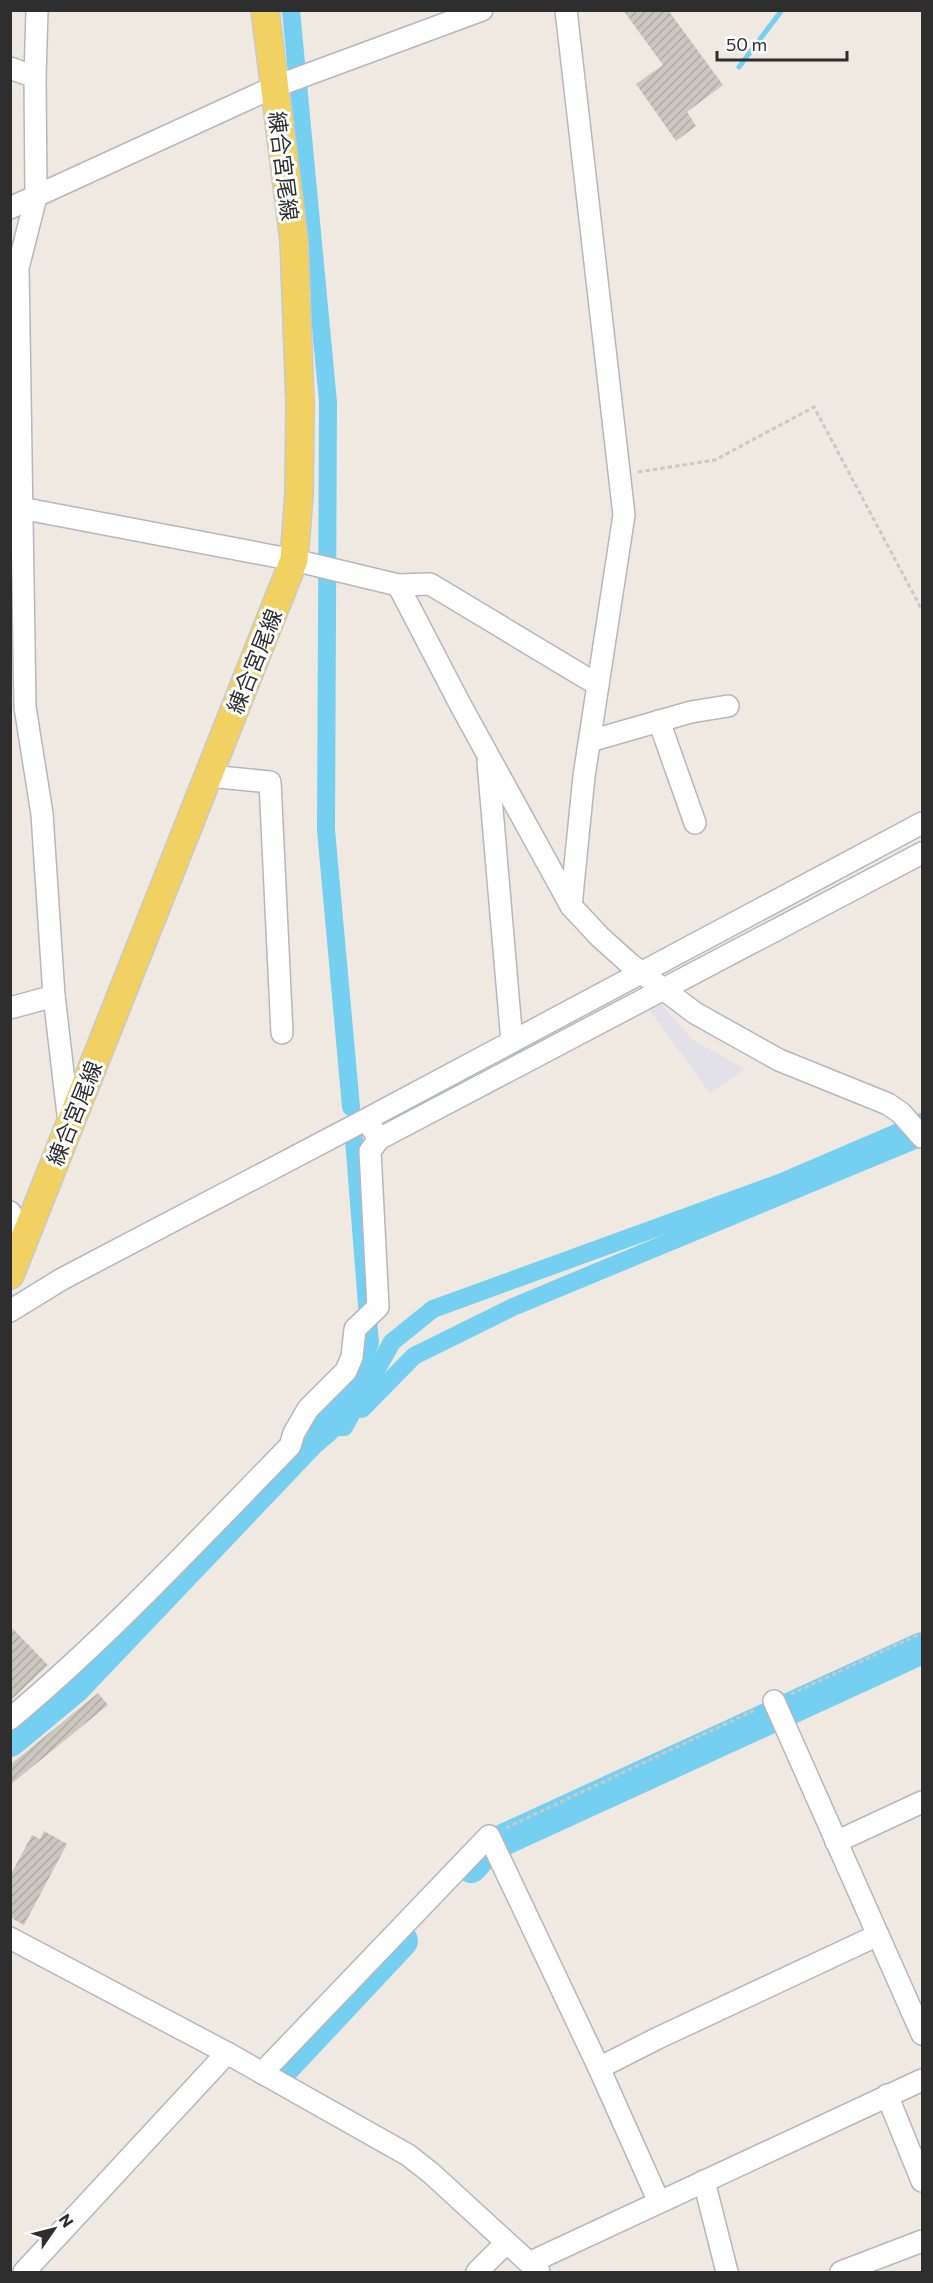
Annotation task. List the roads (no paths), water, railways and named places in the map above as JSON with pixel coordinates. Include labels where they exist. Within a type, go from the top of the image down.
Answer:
[{"type":"main road","name":"練合宮尾線","points":[[10,1275],[294,560],[299,494],[300,402],[294,241],[265,10]]},
{"type":"street","points":[[38,10],[35,77],[36,196],[18,268],[16,507],[25,707],[42,814],[54,996],[69,1124]]},
{"type":"street","points":[[10,208],[274,87],[482,10]]},
{"type":"street","points":[[566,10],[624,514],[590,741],[571,906]]},
{"type":"street","points":[[10,68],[35,77]]},
{"type":"street","points":[[16,507],[294,560],[399,585],[430,584],[598,685]]},
{"type":"street","points":[[399,585],[487,754],[571,906],[600,938],[695,1013],[779,1060],[888,1104],[901,1113],[922,1137]]},
{"type":"street","points":[[590,741],[691,712],[728,706]]},
{"type":"street","points":[[659,721],[696,823]]},
{"type":"street","points":[[487,754],[512,1042]]},
{"type":"street","points":[[209,776],[270,782],[282,1033]]},
{"type":"street","points":[[10,1311],[62,1278],[367,1119],[922,823]]},
{"type":"street","points":[[10,1719],[43,1692],[130,1610],[290,1446],[294,1432],[308,1409],[346,1371],[352,1357],[355,1329],[378,1307],[370,1151],[379,1139],[922,853]]},
{"type":"street","points":[[10,1008],[54,996]]},
{"type":"street","points":[[367,1119],[379,1139]]},
{"type":"street","points":[[10,1212],[23,1246]]},
{"type":"street","points":[[774,1701],[922,2034]]},
{"type":"street","points":[[836,1842],[922,1802]]},
{"type":"street","points":[[262,2073],[489,1836],[599,2068],[659,2202]]},
{"type":"street","points":[[599,2068],[878,1935]]},
{"type":"street","points":[[10,1938],[227,2053],[408,2155],[431,2173],[534,2268],[659,2202],[922,2080]]},
{"type":"street","points":[[24,2272],[227,2053]]},
{"type":"street","points":[[887,2095],[922,2181]]},
{"type":"street","points":[[704,2181],[727,2272]]},
{"type":"street","points":[[841,2272],[922,2241]]},
{"type":"street","points":[[477,2272],[506,2243]]},
{"type":"waterway","points":[[291,10],[328,402],[326,830],[351,1107]]},
{"type":"waterway","points":[[739,67],[782,10]]},
{"type":"waterway","points":[[324,1428],[344,1427],[392,1342],[433,1309],[782,1182],[922,1122]]},
{"type":"waterway","points":[[362,1409],[414,1356],[513,1307],[922,1137]]},
{"type":"waterway","points":[[347,1398],[370,1343],[354,1139]]},
{"type":"waterway","points":[[10,1741],[74,1688],[309,1441],[324,1428],[347,1398]]},
{"type":"waterway","points":[[471,1867],[490,1846],[922,1648]]},
{"type":"waterway","points":[[284,2067],[402,1941]]}]
